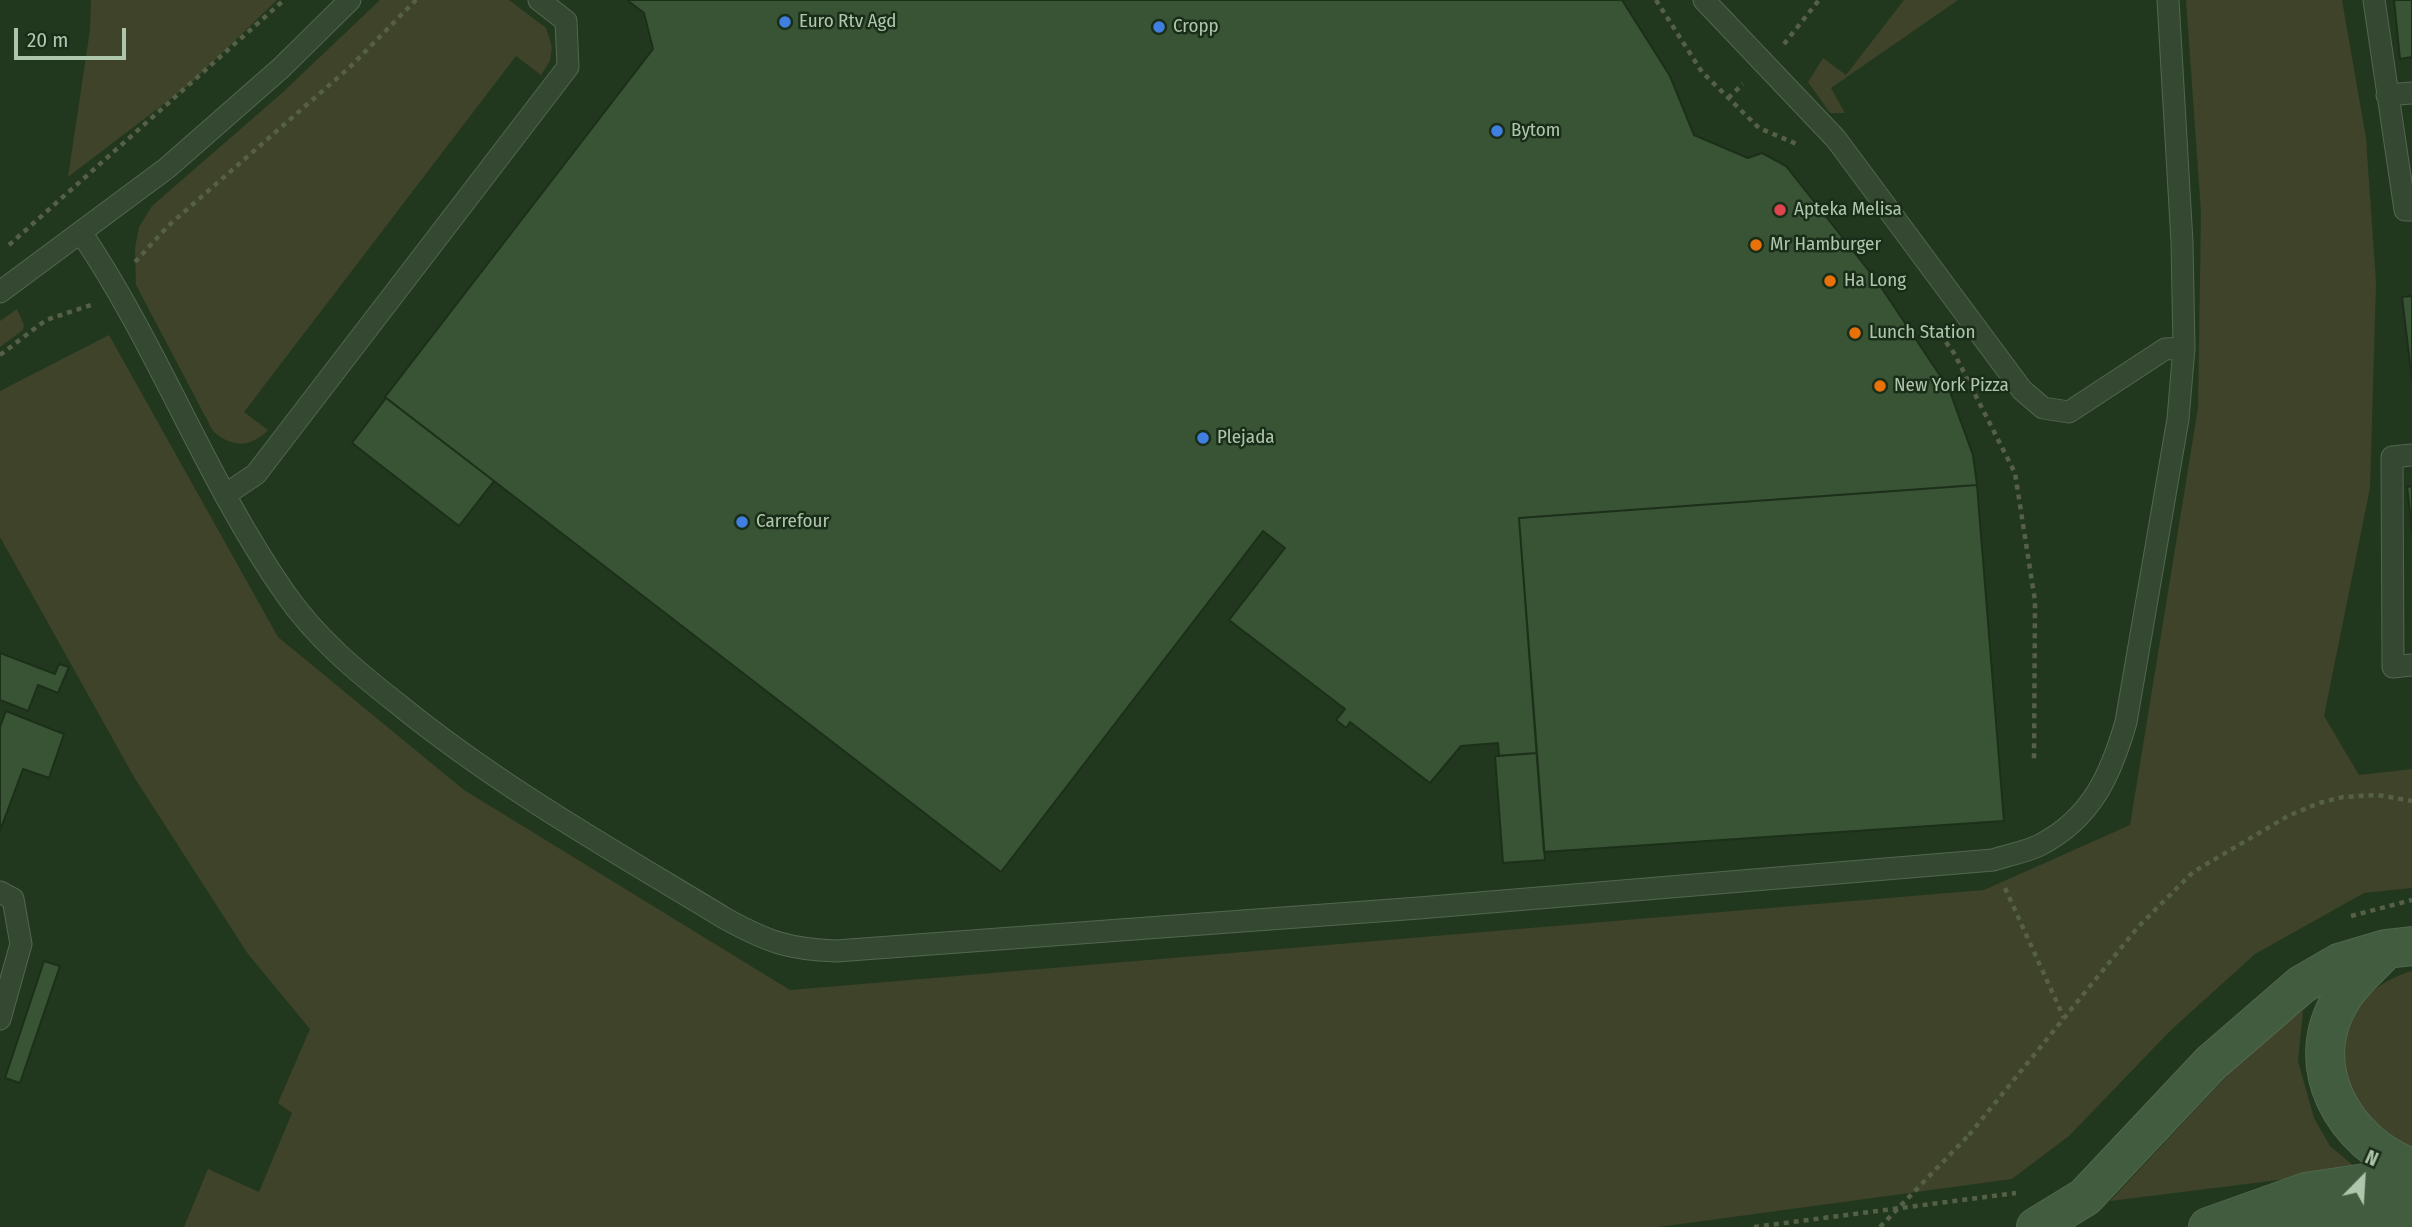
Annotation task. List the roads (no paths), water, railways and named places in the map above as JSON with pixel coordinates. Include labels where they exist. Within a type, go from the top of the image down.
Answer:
[{"type":"main road","points":[[2399,947],[2342,998],[2326,1045],[2328,1078],[2336,1103],[2356,1132],[2379,1150],[2412,1168]]},
{"type":"main road","points":[[2036,1227],[2085,1197],[2212,1062],[2301,985],[2339,963],[2399,947]]},
{"type":"main road","points":[[2208,1227],[2306,1192],[2412,1176]]},
{"type":"main road","points":[[2276,1227],[2412,1211]]},
{"type":"lane","points":[[0,292],[82,234],[167,168],[281,68],[351,0]]},
{"type":"lane","points":[[225,495],[256,474],[568,67],[566,21],[539,0]]},
{"type":"lane","points":[[1704,0],[1836,139],[2022,390],[2043,408],[2069,412],[2165,349],[2185,348]]},
{"type":"lane","points":[[82,234],[116,284],[225,495],[285,594],[337,655],[477,767],[726,919],[761,938],[794,949],[836,951],[1419,908],[1993,860],[2039,845],[2086,809],[2112,769],[2126,722],[2171,460],[2185,348],[2168,0]]},
{"type":"lane","points":[[2374,0],[2405,210],[2412,210]]},
{"type":"lane","points":[[2387,95],[2412,93]]},
{"type":"lane","points":[[2412,455],[2392,457],[2392,470],[2393,667],[2412,665]]},
{"type":"lane","points":[[0,892],[13,899],[21,944],[0,1019]]},
{"type":"place","name":"Euro Rtv Agd","points":[[785,22]]},
{"type":"place","name":"Cropp","points":[[1159,27]]},
{"type":"place","name":"Bytom","points":[[1497,131]]},
{"type":"place","name":"Apteka Melisa","points":[[1780,210]]},
{"type":"place","name":"Mr Hamburger","points":[[1756,245]]},
{"type":"place","name":"Ha Long","points":[[1830,281]]},
{"type":"place","name":"Lunch Station","points":[[1855,333]]},
{"type":"place","name":"New York Pizza","points":[[1880,386]]},
{"type":"place","name":"Plejada","points":[[1203,438]]},
{"type":"place","name":"Carrefour","points":[[742,522]]}]
